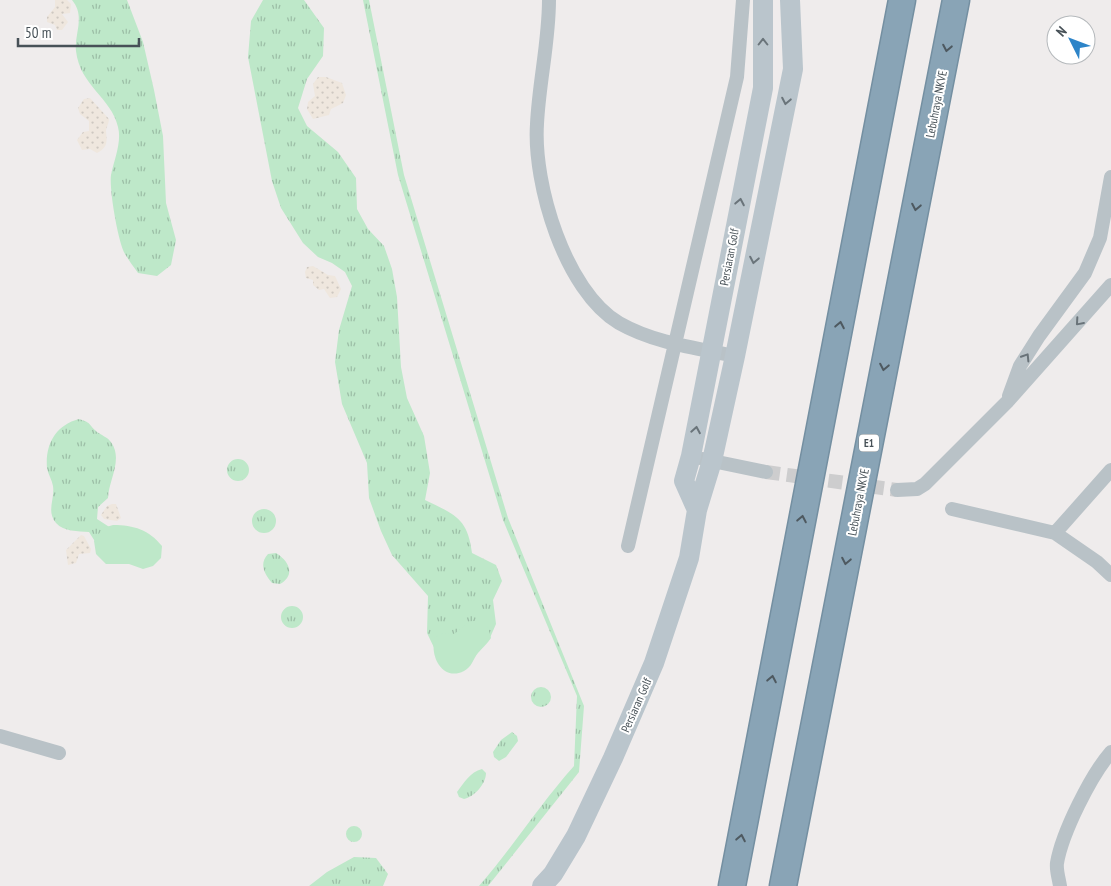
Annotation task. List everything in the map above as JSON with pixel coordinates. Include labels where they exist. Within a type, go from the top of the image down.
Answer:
[{"type":"highway","points":[[732,886],[902,0]]},
{"type":"highway","name":"Lebuhraya NKVE","points":[[782,886],[956,0]]},
{"type":"street","points":[[549,0],[549,22],[536,125],[540,182],[555,231],[578,279],[603,312],[636,332],[676,344],[735,356]]},
{"type":"street","points":[[628,546],[736,77],[742,0]]},
{"type":"street","name":"Persiaran Golf","points":[[697,510],[684,481],[691,456],[710,351],[763,88],[763,0]]},
{"type":"street","name":"Persiaran Golf","points":[[542,886],[553,874],[576,836],[654,663],[689,558],[697,510],[712,461],[735,356],[793,69],[790,0]]},
{"type":"street","points":[[1007,402],[1020,366],[1039,336],[1086,273],[1100,238],[1109,202],[1111,177]]},
{"type":"street","points":[[897,490],[917,488],[925,484],[1007,402],[1111,285]]},
{"type":"street","points":[[691,456],[766,472]]},
{"type":"street","points":[[1055,533],[1111,470]]},
{"type":"street","points":[[952,509],[1055,533],[1097,562],[1111,575]]},
{"type":"street","points":[[0,736],[60,753]]},
{"type":"street","points":[[1060,886],[1056,865],[1065,836],[1100,766],[1111,752]]},
{"type":"green space","points":[[72,0],[127,0],[143,42],[163,136],[166,203],[176,240],[171,265],[157,276],[138,273],[122,248],[111,192],[111,175],[118,145],[118,127],[109,107],[89,83],[79,63],[76,44],[79,19],[76,6]]},
{"type":"green space","points":[[263,0],[304,0],[324,28],[323,56],[307,79],[298,108],[307,126],[338,152],[356,178],[357,209],[368,229],[384,246],[392,269],[397,297],[401,367],[407,398],[424,436],[430,473],[425,500],[444,509],[458,519],[467,532],[472,553],[496,565],[502,581],[493,600],[496,624],[489,640],[439,658],[427,633],[428,596],[392,555],[381,531],[369,498],[367,463],[342,404],[335,362],[339,330],[352,286],[345,272],[332,263],[318,257],[303,243],[281,208],[272,181],[248,57],[251,21]]},
{"type":"green space","points":[[363,0],[369,0],[404,175],[508,518],[584,706],[579,772],[488,886],[479,886],[574,766],[577,696],[503,520],[398,175]]},
{"type":"green space","points":[[79,419],[88,423],[109,440],[116,454],[115,469],[108,498],[98,507],[97,519],[114,530],[101,551],[89,532],[71,530],[59,526],[53,519],[51,510],[53,486],[47,468],[50,444],[58,431]]},
{"type":"green space","points":[[238,459],[246,462],[249,470],[246,478],[238,481],[230,478],[227,470],[230,462]]},
{"type":"green space","points":[[264,509],[272,513],[276,521],[272,529],[264,533],[256,529],[252,521],[256,513]]},
{"type":"green space","points":[[113,525],[134,527],[152,536],[162,546],[161,558],[153,566],[143,569],[129,564],[106,564],[96,554],[94,541],[103,528]]},
{"type":"green space","points":[[276,553],[281,556],[289,568],[288,576],[280,584],[272,583],[263,565],[268,554]]},
{"type":"green space","points":[[292,606],[300,609],[303,617],[300,625],[292,628],[284,625],[281,617],[284,609]]},
{"type":"green space","points":[[479,620],[487,624],[491,638],[467,669],[456,673],[449,673],[444,670],[436,659],[434,651],[435,637],[444,633],[453,635],[469,622]]},
{"type":"green space","points":[[541,687],[548,690],[551,697],[548,704],[541,707],[534,704],[531,697],[534,690]]},
{"type":"green space","points":[[512,732],[517,736],[518,741],[506,757],[499,761],[494,757],[493,752],[501,740]]},
{"type":"green space","points":[[482,769],[486,773],[479,789],[468,798],[459,797],[457,792],[465,782],[471,775]]},
{"type":"green space","points":[[351,826],[357,826],[362,831],[360,840],[351,842],[346,837],[346,831]]},
{"type":"green space","points":[[354,857],[376,858],[388,874],[383,886],[309,886],[327,872]]},
{"type":"sand","points":[[55,0],[67,0],[71,4],[70,13],[62,14],[68,22],[62,30],[57,30],[55,25],[47,22],[47,17],[55,7]]},
{"type":"sand","points":[[318,77],[326,77],[342,83],[346,95],[343,103],[331,109],[329,115],[313,119],[307,109],[308,102],[315,96],[313,84]]},
{"type":"sand","points":[[90,98],[109,119],[106,130],[106,144],[97,153],[90,149],[82,150],[77,140],[83,132],[89,131],[89,121],[80,114],[78,108],[84,99]]},
{"type":"sand","points":[[313,266],[328,275],[335,276],[341,289],[337,297],[330,298],[324,289],[319,290],[313,285],[313,280],[306,278],[305,272],[307,267]]},
{"type":"sand","points":[[116,504],[121,518],[117,521],[104,519],[101,515],[107,506]]},
{"type":"sand","points":[[81,535],[84,536],[91,549],[90,553],[79,554],[76,563],[68,565],[66,550]]},
{"type":"tunnel","points":[[766,472],[897,490]]}]
